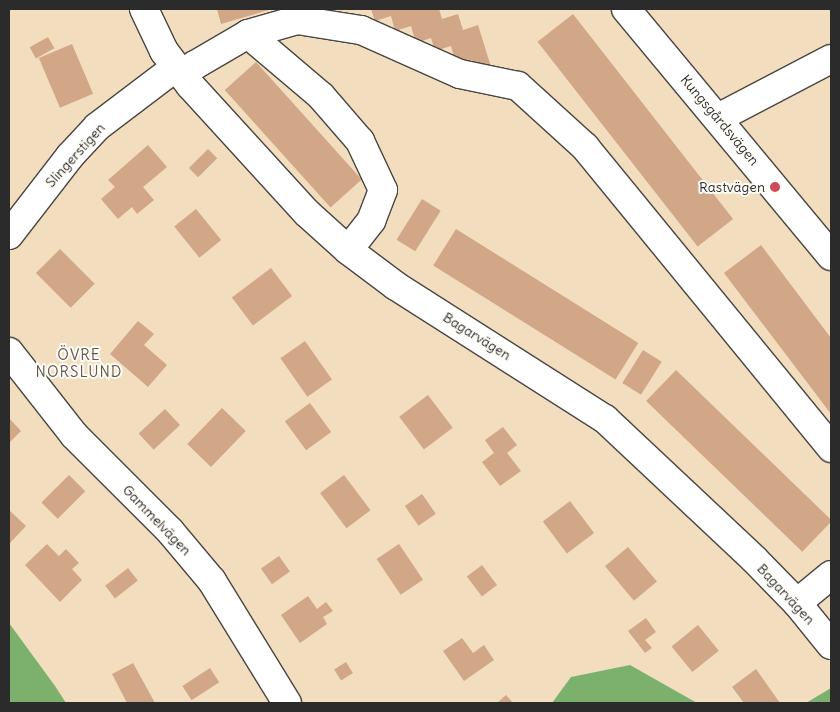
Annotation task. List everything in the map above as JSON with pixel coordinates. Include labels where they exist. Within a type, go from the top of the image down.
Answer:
[{"type":"street","name":"Bagarvägen","points":[[144,9],[164,51],[307,213],[348,250],[396,286],[605,419],[797,603],[831,645]]},
{"type":"street","name":"Kungsgårdsvägen","points":[[626,9],[831,256]]},
{"type":"street","name":"Slingerstigen","points":[[9,235],[83,142],[112,114],[180,71],[195,65],[248,34],[296,20],[361,30],[460,74],[518,86],[585,147],[831,448]]},
{"type":"street","points":[[248,34],[328,103],[360,141],[383,190],[371,221],[348,250]]},
{"type":"street","points":[[718,118],[831,59]]},
{"type":"street","name":"Gammelvägen","points":[[9,352],[74,436],[170,531],[212,580],[287,703]]},
{"type":"street","points":[[797,603],[831,575]]},
{"type":"green space","points":[[9,623],[55,686],[66,703],[9,703]]},
{"type":"green space","points":[[630,665],[697,703],[552,703],[571,677]]},
{"type":"green space","points":[[831,688],[831,703],[806,703]]},
{"type":"building","points":[[217,9],[272,9],[221,24]]},
{"type":"building","points":[[371,9],[439,9],[442,19],[458,14],[463,30],[478,25],[492,70],[477,75],[472,60],[456,64],[451,46],[435,51],[431,38],[416,43],[411,26],[395,31],[391,16],[375,21]]},
{"type":"building","points":[[573,14],[733,219],[698,247],[538,42]]},
{"type":"building","points":[[48,37],[54,48],[36,59],[30,47]]},
{"type":"building","points":[[72,44],[93,94],[60,108],[39,58]]},
{"type":"building","points":[[256,62],[362,179],[331,208],[225,90]]},
{"type":"building","points":[[148,145],[167,167],[143,187],[154,200],[137,214],[132,207],[118,219],[101,199],[115,187],[108,180]]},
{"type":"building","points":[[208,149],[217,158],[198,177],[189,168]]},
{"type":"building","points":[[422,199],[441,211],[415,251],[397,240]]},
{"type":"building","points":[[196,209],[221,240],[199,258],[174,227]]},
{"type":"building","points":[[456,229],[638,343],[616,379],[433,265]]},
{"type":"building","points":[[761,245],[831,338],[831,414],[724,273]]},
{"type":"building","points":[[60,249],[95,284],[71,308],[36,273]]},
{"type":"building","points":[[271,268],[292,296],[253,325],[232,297]]},
{"type":"building","points":[[138,321],[154,334],[144,345],[167,365],[148,387],[110,354]]},
{"type":"building","points":[[305,341],[332,380],[307,397],[280,358]]},
{"type":"building","points":[[643,350],[662,362],[641,395],[622,383]]},
{"type":"building","points":[[676,370],[831,520],[802,552],[646,401]]},
{"type":"building","points":[[428,395],[453,428],[424,449],[399,417]]},
{"type":"building","points":[[310,403],[331,432],[306,450],[285,421]]},
{"type":"building","points":[[222,408],[246,431],[211,467],[187,444]]},
{"type":"building","points":[[165,409],[180,425],[154,450],[139,434]]},
{"type":"building","points":[[9,418],[21,431],[9,443]]},
{"type":"building","points":[[503,427],[517,445],[507,453],[521,471],[500,486],[482,462],[494,453],[485,440]]},
{"type":"building","points":[[69,475],[85,491],[58,519],[41,503]]},
{"type":"building","points":[[344,475],[370,510],[347,528],[320,493]]},
{"type":"building","points":[[422,494],[436,514],[419,526],[405,506]]},
{"type":"building","points":[[570,501],[594,533],[567,553],[543,521]]},
{"type":"building","points":[[9,510],[26,526],[9,544]]},
{"type":"building","points":[[47,544],[59,556],[66,549],[79,563],[72,569],[82,580],[60,602],[25,565]]},
{"type":"building","points":[[399,544],[423,580],[401,595],[377,559]]},
{"type":"building","points":[[628,547],[657,581],[634,601],[605,566]]},
{"type":"building","points":[[279,556],[290,572],[272,584],[261,569]]},
{"type":"building","points":[[482,565],[497,585],[482,596],[467,576]]},
{"type":"building","points":[[128,568],[138,581],[115,598],[105,586]]},
{"type":"building","points":[[308,596],[317,609],[326,602],[333,611],[323,617],[327,624],[300,643],[281,615]]},
{"type":"building","points":[[646,618],[656,632],[645,640],[652,648],[645,653],[628,631]]},
{"type":"building","points":[[698,625],[719,651],[692,672],[672,646]]},
{"type":"building","points":[[462,638],[473,653],[484,645],[494,660],[464,681],[443,651]]},
{"type":"building","points":[[346,662],[353,673],[341,680],[334,669]]},
{"type":"building","points":[[133,663],[155,703],[127,703],[112,674]]},
{"type":"building","points":[[210,668],[219,682],[192,700],[182,686]]},
{"type":"building","points":[[756,669],[780,703],[744,703],[732,687]]},
{"type":"building","points":[[506,695],[513,703],[497,703]]},
{"type":"place","name":"Rastvägen","points":[[775,187]]},
{"type":"district","name":"ÖVRE NORSLUND","points":[[79,362]]}]
